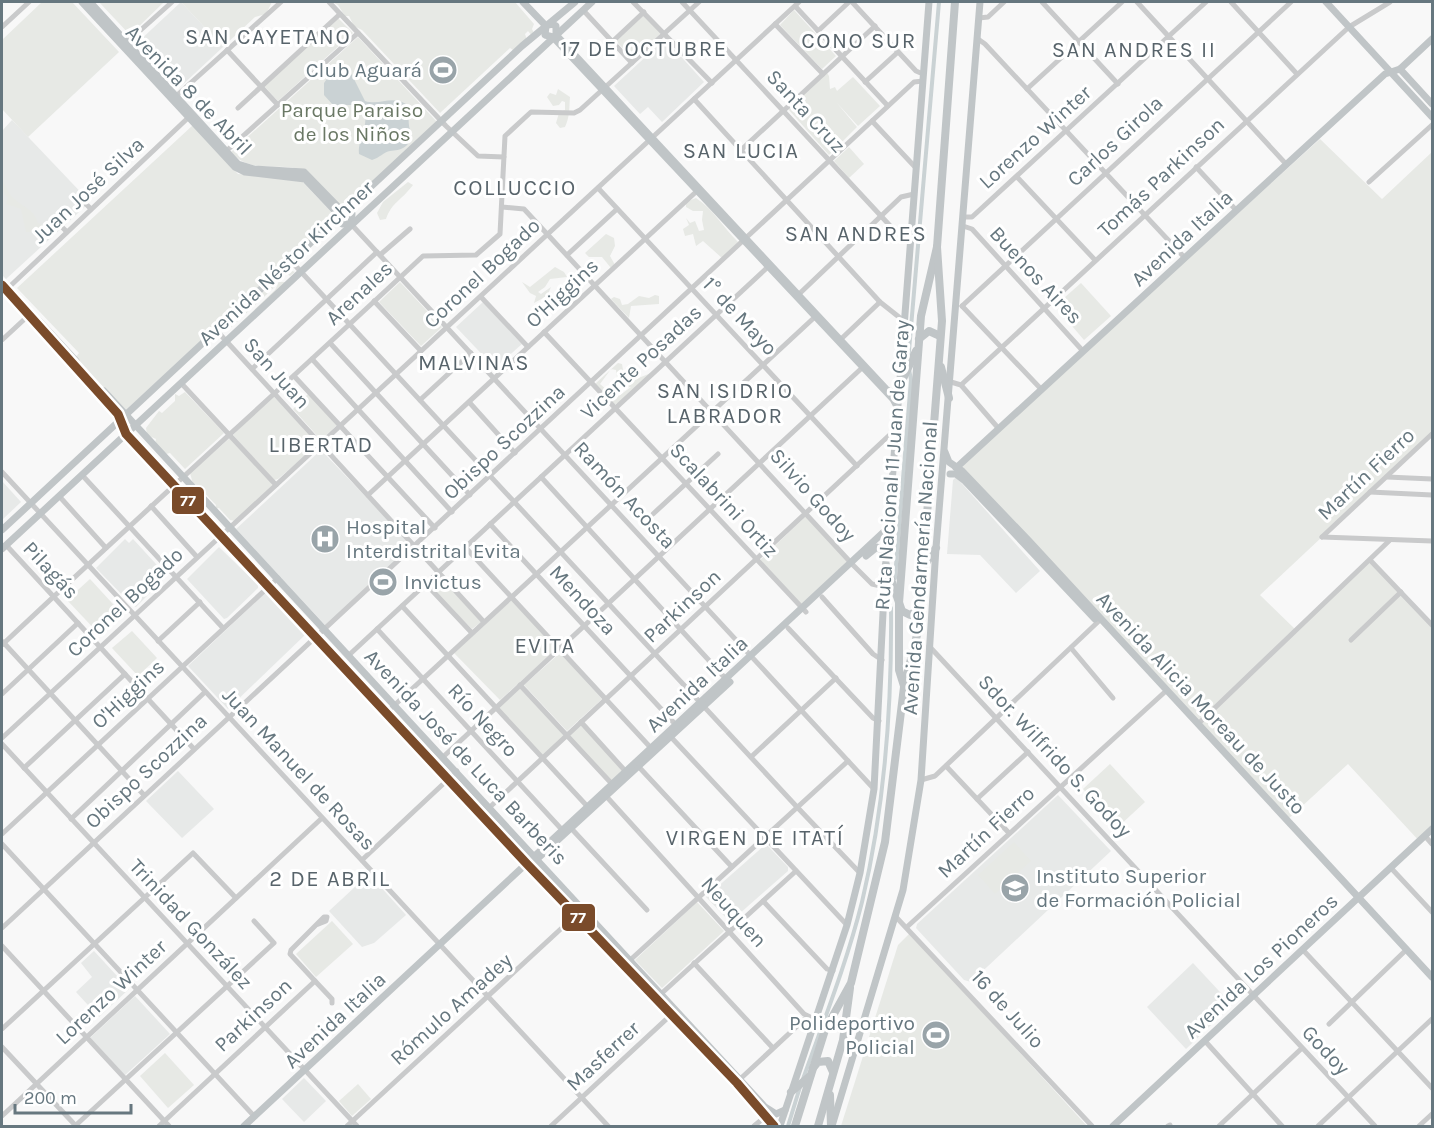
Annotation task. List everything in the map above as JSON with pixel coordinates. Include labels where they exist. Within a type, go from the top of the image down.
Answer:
[{"type":"highway","name":"Ruta Nacional 11 Juan de Garay","points":[[818,1126],[847,1021],[851,983],[885,842],[904,687],[918,631],[939,360],[942,306],[937,247],[955,2]]},
{"type":"highway","name":"Ruta Nacional 11 Juan de Garay","points":[[904,687],[899,670],[899,603],[924,296],[937,247]]},
{"type":"highway","points":[[900,385],[919,343],[929,331],[940,336]]},
{"type":"highway","points":[[939,360],[949,398]]},
{"type":"highway","points":[[923,568],[936,548]]},
{"type":"highway","points":[[886,565],[902,611],[910,615],[920,609]]},
{"type":"highway","name":"Ruta Nacional 11 Juan de Garay","points":[[795,1126],[825,1030],[851,983]]},
{"type":"highway","points":[[791,1092],[812,1072],[818,1062],[828,1061],[833,1074]]},
{"type":"highway","points":[[830,1087],[831,1126]]},
{"type":"main road","name":"Avenida 8 de Abril","points":[[82,2],[125,43]]},
{"type":"main road","name":"Avenida 8 de Abril","points":[[90,2],[225,153],[244,167],[304,172],[342,214],[352,214],[351,224]]},
{"type":"main road","points":[[523,2],[546,26],[554,25],[558,30],[555,36],[893,399],[899,410]]},
{"type":"main road","name":"Avenida Néstor Kirchner","points":[[2,530],[522,46],[575,2]]},
{"type":"main road","name":"Avenida Néstor Kirchner","points":[[4,547],[592,2]]},
{"type":"main road","name":"Avenida Gendarmería Nacional","points":[[780,1126],[847,925],[860,873],[874,789],[886,565],[929,2]]},
{"type":"main road","name":"Avenida Gendarmería Nacional","points":[[831,1126],[896,917],[909,862],[921,780],[936,548],[959,305],[963,217],[980,2]]},
{"type":"main road","points":[[1326,2],[1432,117]]},
{"type":"main road","points":[[563,12],[563,18],[572,20]]},
{"type":"main road","points":[[1390,71],[1400,69],[1432,42]]},
{"type":"main road","points":[[522,46],[530,48],[531,58]]},
{"type":"main road","points":[[1400,69],[1432,104]]},
{"type":"main road","name":"Avenida Italia","points":[[942,479],[958,467],[1082,350],[1390,71]]},
{"type":"main road","name":"Avenida José de Luca Barberis","points":[[4,288],[30,316],[45,327],[183,474],[536,857],[671,1016],[769,1111],[776,1114],[785,1110]]},
{"type":"main road","points":[[863,367],[891,393],[898,391],[900,385]]},
{"type":"main road","points":[[146,395],[149,403],[157,405]]},
{"type":"main road","points":[[125,414],[120,424],[126,434]]},
{"type":"main road","points":[[104,434],[111,435],[114,445]]},
{"type":"main road","name":"Avenida José de Luca Barberis","points":[[126,434],[527,864],[662,993],[774,1126]]},
{"type":"main road","name":"Avenida Alicia Moreau de Justo","points":[[945,452],[949,462],[958,467],[1357,899],[1432,977]]},
{"type":"main road","name":"Avenida Alicia Moreau de Justo","points":[[950,474],[956,474],[965,481],[1100,621]]},
{"type":"main road","points":[[43,491],[45,498],[56,498]]},
{"type":"main road","name":"Avenida Italia","points":[[244,1126],[527,864],[606,796],[651,748],[669,735],[676,725],[702,704],[726,679],[788,628],[804,610],[822,597],[889,527]]},
{"type":"main road","name":"Avenida Italia","points":[[567,829],[587,806],[612,784],[638,766],[853,565],[877,548],[887,554]]},
{"type":"main road","name":"Avenida Alicia Moreau de Justo","points":[[1165,692],[1198,724],[1432,984]]},
{"type":"main road","name":"Avenida Los Pioneros","points":[[1113,1126],[1432,829]]},
{"type":"street","points":[[2,27],[29,2]]},
{"type":"street","points":[[125,43],[171,2]]},
{"type":"street","points":[[175,97],[280,2]]},
{"type":"street","points":[[329,2],[441,122],[478,156],[504,157]]},
{"type":"street","points":[[633,2],[712,83]]},
{"type":"street","name":"Santa Cruz","points":[[682,2],[894,230],[911,233]]},
{"type":"street","name":"Arenales","points":[[2,643],[130,527],[183,474],[275,394],[426,255],[477,255],[500,234],[505,136],[525,115],[536,111],[574,113],[604,89],[699,2]]},
{"type":"street","points":[[818,31],[851,2],[923,77]]},
{"type":"street","points":[[858,7],[864,2]]},
{"type":"street","points":[[979,18],[988,17],[1004,2]]},
{"type":"street","points":[[1041,2],[1118,84]]},
{"type":"street","points":[[1027,89],[1122,2]]},
{"type":"street","points":[[1137,2],[1286,164]]},
{"type":"street","name":"Lorenzo Winter","points":[[963,217],[972,217],[1206,2]]},
{"type":"street","points":[[1231,2],[1297,74]]},
{"type":"street","name":"Carlos Girola","points":[[959,305],[1057,219],[1105,172],[1291,2]]},
{"type":"street","name":"Tomás Parkinson","points":[[961,385],[1349,27],[1390,2]]},
{"type":"street","points":[[797,4],[818,31],[888,106]]},
{"type":"street","name":"Coronel Bogado","points":[[2,738],[797,4]]},
{"type":"street","points":[[583,10],[632,63]]},
{"type":"street","points":[[612,42],[644,12]]},
{"type":"street","points":[[238,108],[340,14]]},
{"type":"street","points":[[775,24],[823,74]]},
{"type":"street","points":[[741,150],[875,26]]},
{"type":"street","points":[[225,153],[358,33]]},
{"type":"street","points":[[978,39],[1185,258]]},
{"type":"street","points":[[227,50],[279,105]]},
{"type":"street","points":[[865,82],[898,51]]},
{"type":"street","name":"Obispo Scozzina","points":[[2,928],[888,106],[914,82],[923,77]]},
{"type":"street","points":[[694,99],[880,302],[904,321]]},
{"type":"street","name":"Juan José Silva","points":[[4,288],[91,210],[191,115]]},
{"type":"street","points":[[872,121],[916,168]]},
{"type":"street","points":[[1369,182],[1432,125]]},
{"type":"street","points":[[1196,167],[1236,210]]},
{"type":"street","points":[[1017,177],[1095,260]]},
{"type":"street","name":"1° de Mayo","points":[[598,188],[857,465]]},
{"type":"street","name":"O'Higgins","points":[[368,495],[698,190]]},
{"type":"street","points":[[797,296],[901,197],[914,194]]},
{"type":"street","points":[[84,202],[91,210]]},
{"type":"street","name":"Silvio Godoy","points":[[502,207],[524,209],[853,565],[872,584],[885,587]]},
{"type":"street","points":[[567,255],[618,209]]},
{"type":"street","points":[[63,219],[61,226],[67,232]]},
{"type":"street","name":"Ramón Acosta","points":[[351,224],[874,789]]},
{"type":"street","name":"Buenos Aires","points":[[963,226],[972,229],[1082,350]]},
{"type":"street","points":[[252,369],[326,299],[410,229]]},
{"type":"street","points":[[291,261],[860,873]]},
{"type":"street","name":"Vicente Posadas","points":[[349,655],[769,266]]},
{"type":"street","points":[[481,297],[528,347]]},
{"type":"street","points":[[374,301],[421,351]]},
{"type":"street","points":[[839,341],[880,302]]},
{"type":"street","points":[[959,305],[1003,347],[1041,389]]},
{"type":"street","points":[[2,340],[30,316]]},
{"type":"street","points":[[386,713],[816,316]]},
{"type":"street","name":"San Juan","points":[[217,331],[484,622]]},
{"type":"street","name":"Scalabrini Ortiz","points":[[544,332],[804,610]]},
{"type":"street","points":[[330,343],[470,495]]},
{"type":"street","points":[[420,400],[471,353]]},
{"type":"street","points":[[312,359],[452,512]]},
{"type":"street","points":[[443,757],[810,413],[863,367]]},
{"type":"street","points":[[294,376],[435,528]]},
{"type":"street","points":[[951,382],[961,385],[999,429]]},
{"type":"street","points":[[181,383],[276,485]]},
{"type":"street","points":[[469,402],[515,453]]},
{"type":"street","name":"Parkinson","points":[[490,807],[897,428]]},
{"type":"street","name":"Martín Fierro","points":[[1390,540],[1322,537],[1432,434]]},
{"type":"street","points":[[653,514],[718,454]]},
{"type":"street","name":"Juan Manuel de Rosas","points":[[2,472],[608,1126]]},
{"type":"street","points":[[82,475],[223,628]]},
{"type":"street","points":[[541,477],[726,679]]},
{"type":"street","points":[[1387,477],[1432,478]]},
{"type":"street","points":[[1370,492],[1432,495]]},
{"type":"street","points":[[56,498],[106,548]]},
{"type":"street","points":[[151,506],[197,557]]},
{"type":"street","name":"Mendoza","points":[[490,524],[676,725]]},
{"type":"street","points":[[1198,724],[1390,540],[1432,542]]},
{"type":"street","name":"Pilagás","points":[[4,547],[54,597],[194,749]]},
{"type":"street","points":[[465,547],[651,748]]},
{"type":"street","points":[[1370,560],[1432,625]]},
{"type":"street","name":"O'Higgins","points":[[2,834],[278,578]]},
{"type":"street","points":[[426,584],[472,633]]},
{"type":"street","points":[[1351,640],[1401,592]]},
{"type":"street","points":[[822,597],[873,654],[882,660]]},
{"type":"street","points":[[158,641],[200,602]]},
{"type":"street","points":[[402,606],[587,806]]},
{"type":"street","points":[[921,780],[935,776],[1100,621]]},
{"type":"street","points":[[2,694],[78,623]]},
{"type":"street","points":[[788,628],[873,718],[879,721]]},
{"type":"street","name":"Río Negro","points":[[377,629],[518,782],[647,910]]},
{"type":"street","points":[[2,643],[144,795]]},
{"type":"street","name":"Sdor. Wilfrido S. Godoy","points":[[929,646],[1254,995]]},
{"type":"street","points":[[1071,648],[1113,698]]},
{"type":"street","points":[[24,768],[125,674]]},
{"type":"street","points":[[751,757],[836,678]]},
{"type":"street","points":[[520,685],[612,784]]},
{"type":"street","points":[[71,819],[205,692]]},
{"type":"street","name":"Martín Fierro","points":[[908,926],[1059,786],[1165,692]]},
{"type":"street","points":[[581,722],[627,773]]},
{"type":"street","points":[[669,735],[847,925]]},
{"type":"street","name":"Trinidad González","points":[[2,744],[357,1126]]},
{"type":"street","points":[[977,799],[1028,752]]},
{"type":"street","points":[[627,962],[848,761]]},
{"type":"street","points":[[638,766],[732,867]]},
{"type":"street","points":[[946,766],[1009,833]]},
{"type":"street","points":[[362,860],[457,771]]},
{"type":"street","name":"Neuquen","points":[[606,796],[807,1017],[816,1020]]},
{"type":"street","name":"Lorenzo Winter","points":[[2,1116],[322,818]]},
{"type":"street","points":[[1425,836],[1432,844]]},
{"type":"street","points":[[2,844],[255,1117]]},
{"type":"street","points":[[2,1029],[193,853],[236,898]]},
{"type":"street","points":[[1391,868],[1432,912]]},
{"type":"street","points":[[662,993],[796,871]]},
{"type":"street","points":[[763,901],[827,969],[833,971]]},
{"type":"street","name":"Rómulo Amadey","points":[[347,1126],[577,914]]},
{"type":"street","name":"16 de Julio","points":[[896,917],[908,926],[1092,1126]]},
{"type":"street","points":[[2,1047],[75,1126],[274,943],[254,921]]},
{"type":"street","name":"Parkinson","points":[[159,1126],[315,981],[290,954],[291,950],[316,925]]},
{"type":"street","points":[[2,946],[169,1126]]},
{"type":"street","points":[[1303,950],[1432,1088]]},
{"type":"street","points":[[1329,1024],[1404,952]]},
{"type":"street","points":[[694,963],[772,1047]]},
{"type":"street","points":[[315,981],[332,999],[332,1003]]},
{"type":"street","name":"Godoy","points":[[1254,995],[1375,1126]]},
{"type":"street","name":"Masferrer","points":[[551,1126],[677,1010]]},
{"type":"street","points":[[738,1081],[772,1047],[807,1017]]},
{"type":"street","points":[[1318,1126],[1432,1019]]},
{"type":"street","points":[[1205,1041],[1282,1126]]},
{"type":"street","points":[[1219,1126],[1302,1049]]},
{"type":"street","points":[[1419,1126],[1432,1114]]},
{"type":"street","points":[[754,1126],[766,1116]]},
{"type":"shaded area","points":[[181,2],[223,47],[179,88],[137,43]]},
{"type":"shaded area","points":[[665,39],[704,82],[662,122],[648,107],[640,114],[614,86]]},
{"type":"shaded area","points":[[347,71],[352,75],[365,101],[395,100],[406,104],[412,135],[407,146],[372,160],[359,154],[365,122],[363,110],[358,105],[333,105],[324,95],[324,83],[329,76]]},
{"type":"shaded area","points":[[12,120],[90,202],[6,279],[2,275],[2,131]]},
{"type":"shaded area","points":[[483,302],[522,344],[495,368],[456,327]]},
{"type":"shaded area","name":"Hospital Interdistrital Evita","points":[[321,450],[412,545],[326,626],[236,529]]},
{"type":"shaded area","points":[[956,477],[1040,571],[1016,593],[980,555],[947,554],[953,480]]},
{"type":"shaded area","points":[[2,481],[21,502],[2,520]]},
{"type":"shaded area","points":[[125,539],[129,543],[133,539],[167,576],[136,607],[96,568]]},
{"type":"shaded area","points":[[219,547],[258,585],[258,588],[224,619],[187,579]]},
{"type":"shaded area","points":[[266,592],[305,635],[228,709],[188,666]]},
{"type":"shaded area","points":[[178,771],[214,809],[182,838],[146,801]]},
{"type":"shaded area","name":"Instituto Superior de Formación Policial","points":[[1058,795],[1111,851],[971,982],[964,980],[916,928],[917,924]]},
{"type":"shaded area","points":[[766,844],[788,867],[788,871],[730,922],[706,897]]},
{"type":"shaded area","points":[[369,874],[406,915],[374,943],[362,947],[329,911]]},
{"type":"shaded area","points":[[94,951],[129,989],[99,1017],[76,992],[92,977],[81,963]]},
{"type":"shaded area","points":[[1193,963],[1232,1005],[1186,1049],[1147,1007]]},
{"type":"shaded area","points":[[135,996],[170,1034],[125,1075],[90,1038]]},
{"type":"shaded area","points":[[304,1078],[326,1101],[304,1122],[282,1099]]},
{"type":"green space","points":[[42,2],[72,2],[119,52],[28,137],[2,109],[2,40]]},
{"type":"green space","points":[[99,2],[164,2],[130,35]]},
{"type":"green space","points":[[181,2],[272,2],[266,14],[255,17],[223,47]]},
{"type":"green space","name":"Club Aguará","points":[[332,2],[515,2],[534,24],[532,29],[534,33],[532,36],[528,31],[525,34],[527,40],[513,50],[510,48],[440,113],[362,30],[354,26],[349,16],[345,16],[338,5]]},
{"type":"green space","points":[[794,10],[836,56],[822,69],[780,25]]},
{"type":"green space","points":[[644,15],[661,33],[633,59],[616,41]]},
{"type":"green space","points":[[338,18],[353,33],[278,101],[264,86]]},
{"type":"green space","name":"Parque Paraiso de los Niños","points":[[358,37],[437,122],[343,208],[305,170],[256,166],[239,159],[231,152]]},
{"type":"green space","points":[[827,73],[830,89],[835,87],[837,91],[853,77],[880,106],[858,126],[837,103],[857,127],[829,155],[788,109]]},
{"type":"green space","points":[[558,89],[570,97],[567,123],[565,127],[560,128],[556,123],[559,113],[565,110],[565,102],[562,101],[559,105],[553,106],[547,97],[550,93],[556,95]]},
{"type":"green space","points":[[193,125],[238,174],[300,179],[335,216],[126,410],[75,358],[79,353],[17,288]]},
{"type":"green space","points":[[1320,139],[1382,199],[1432,152],[1432,434],[1260,595],[1297,631],[1370,561],[1432,626],[1432,833],[1421,843],[1348,764],[1287,820],[959,466]]},
{"type":"green space","points":[[849,147],[864,164],[849,178],[834,161]]},
{"type":"green space","points":[[2,180],[15,200],[31,211],[38,223],[45,227],[47,234],[44,236],[37,232],[26,232],[21,209],[6,204],[8,198],[4,193]]},
{"type":"green space","points":[[408,182],[413,185],[394,205],[386,219],[380,220],[377,213],[383,202]]},
{"type":"green space","points":[[696,198],[713,213],[738,242],[722,258],[703,241],[696,246],[693,234],[685,236],[683,229],[689,225],[686,218],[690,223],[695,221],[699,231],[704,230],[703,211],[693,211],[686,207],[686,202]]},
{"type":"green space","points":[[606,234],[614,238],[615,246],[610,256],[615,265],[611,268],[602,257],[589,257],[585,253]]},
{"type":"green space","points":[[555,267],[564,272],[567,277],[550,279],[538,292],[541,294],[551,287],[547,296],[534,303],[536,296],[530,293],[522,282],[530,287]]},
{"type":"green space","points":[[287,269],[295,272],[290,276],[286,273],[279,282],[286,282],[229,334],[275,290],[278,284],[227,331],[229,325]]},
{"type":"green space","points":[[400,282],[442,327],[421,346],[379,302]]},
{"type":"green space","points":[[1081,283],[1111,316],[1084,340],[1055,306]]},
{"type":"green space","points":[[639,296],[649,298],[659,296],[659,304],[631,306],[629,318],[611,299],[614,297],[620,299],[622,305],[628,304]]},
{"type":"green space","points":[[618,363],[622,364],[623,370],[631,381],[651,373],[614,405],[595,384],[610,370],[600,384],[616,398],[631,387],[623,388],[615,382],[616,370],[611,369]]},
{"type":"green space","points":[[185,392],[224,433],[185,469],[170,453],[166,454],[155,443],[156,439],[147,435],[146,428],[159,411],[162,413],[175,401],[175,394],[179,396]]},
{"type":"green space","points":[[309,393],[338,424],[321,440],[293,409]]},
{"type":"green space","points":[[273,396],[319,444],[274,480],[233,435]]},
{"type":"green space","points":[[230,438],[271,480],[272,486],[235,521],[230,520],[219,508],[215,509],[216,505],[197,485],[193,484],[190,473]]},
{"type":"green space","points":[[806,516],[850,563],[803,606],[760,560]]},
{"type":"green space","points":[[438,575],[481,622],[472,629],[429,585]]},
{"type":"green space","points":[[90,579],[123,615],[100,635],[67,600]]},
{"type":"green space","points":[[512,600],[558,648],[500,700],[454,653]]},
{"type":"green space","points":[[132,631],[157,658],[138,676],[112,648]]},
{"type":"green space","points":[[560,653],[602,699],[567,731],[524,685]]},
{"type":"green space","points":[[520,687],[566,735],[543,758],[498,708]]},
{"type":"green space","points":[[582,724],[623,772],[612,781],[569,736]]},
{"type":"green space","points":[[1110,764],[1145,802],[1118,827],[1083,789]]},
{"type":"green space","points":[[1014,842],[1031,861],[995,894],[978,875]]},
{"type":"green space","points":[[697,902],[724,931],[662,988],[635,960]]},
{"type":"green space","points":[[332,921],[353,944],[316,977],[296,954]]},
{"type":"green space","name":"Polideportivo Policial","points":[[910,933],[1087,1126],[841,1126],[898,945]]},
{"type":"green space","points":[[165,1053],[194,1085],[168,1108],[140,1076]]},
{"type":"green space","points":[[358,1084],[371,1099],[352,1116],[339,1101]]},
{"type":"waterway","points":[[908,362],[939,2]]},
{"type":"waterway","points":[[895,578],[911,380],[909,369]]},
{"type":"waterway","points":[[803,1079],[849,947],[870,866],[882,793],[890,682],[891,608]]},
{"type":"waterway","points":[[788,1126],[800,1087]]},
{"type":"transit line","name":"77","points":[[2,285],[118,414],[126,434],[527,864],[737,1083],[774,1126]]},
{"type":"place","name":"Club Aguará","points":[[443,70]]},
{"type":"place","name":"Hospital Interdistrital Evita","points":[[325,539]]},
{"type":"place","name":"Invictus","points":[[383,582]]},
{"type":"place","name":"Instituto Superior de Formación Policial","points":[[1015,888]]},
{"type":"place","name":"Polideportivo Policial","points":[[936,1035]]},
{"type":"district","name":"SAN CAYETANO","points":[[268,36]]},
{"type":"district","name":"CONO SUR","points":[[859,40]]},
{"type":"district","name":"17 DE OCTUBRE","points":[[644,48]]},
{"type":"district","name":"SAN ANDRES II","points":[[1134,49]]},
{"type":"district","name":"SAN LUCIA","points":[[741,150]]},
{"type":"district","name":"COLLUCCIO","points":[[515,187]]},
{"type":"district","name":"SAN ANDRES","points":[[856,233]]},
{"type":"district","name":"MALVINAS","points":[[474,362]]},
{"type":"district","name":"SAN ISIDRIO LABRADOR","points":[[725,402]]},
{"type":"district","name":"LIBERTAD","points":[[321,444]]},
{"type":"district","name":"EVITA","points":[[545,645]]},
{"type":"district","name":"VIRGEN DE ITATÍ","points":[[755,837]]},
{"type":"district","name":"2 DE ABRIL","points":[[330,878]]}]
